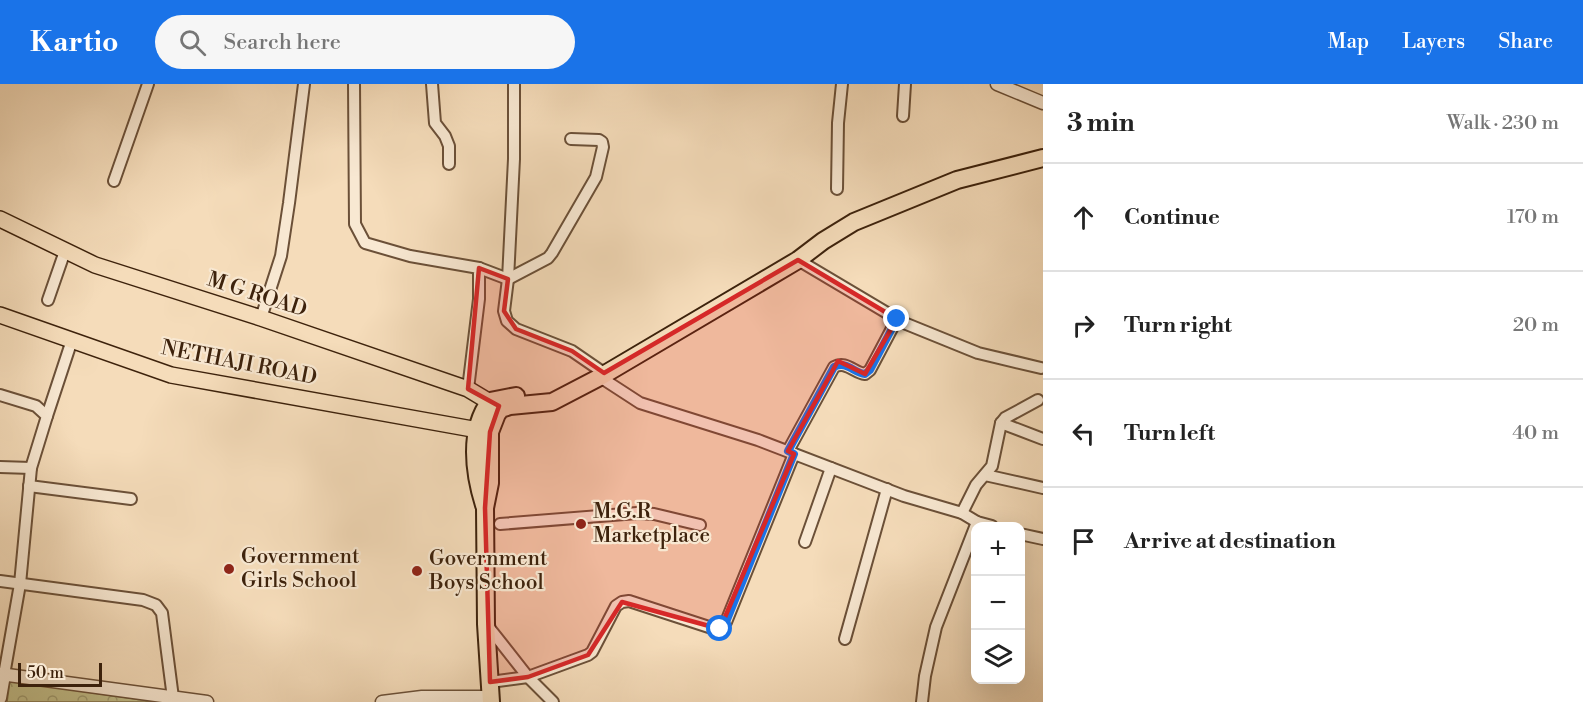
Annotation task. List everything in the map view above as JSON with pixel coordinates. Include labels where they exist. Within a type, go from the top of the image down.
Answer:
[{"type":"highway","points":[[490,694],[486,624],[485,508],[477,483],[483,431],[496,414],[495,405],[552,402],[798,260],[854,222],[957,180],[1040,160]]},
{"type":"main road","name":"M G ROAD","points":[[0,219],[95,265],[261,318],[468,389],[495,405]]},
{"type":"main road","name":"NETHAJI ROAD","points":[[0,315],[171,375],[483,431]]},
{"type":"street","points":[[114,181],[148,84]]},
{"type":"street","points":[[261,318],[281,256],[304,84]]},
{"type":"street","points":[[354,84],[355,224],[365,243],[410,256],[479,268],[508,279],[548,258],[596,177],[603,147],[599,140],[571,139]]},
{"type":"street","points":[[432,84],[435,123],[449,146],[449,164]]},
{"type":"street","points":[[514,84],[514,159],[508,279],[504,311],[507,321],[516,329],[572,351],[640,403],[725,429],[887,489],[962,513],[979,522]]},
{"type":"street","points":[[837,189],[838,123],[842,84]]},
{"type":"street","points":[[903,116],[905,84]]},
{"type":"street","points":[[997,84],[1043,104]]},
{"type":"street","points":[[48,300],[65,251]]},
{"type":"street","points":[[798,260],[897,319],[978,353],[1041,368]]},
{"type":"street","points":[[468,389],[479,299],[479,268]]},
{"type":"street","points":[[382,702],[422,697],[490,694],[588,655],[592,652],[616,606],[622,602],[629,601],[720,629],[726,622],[791,453],[834,367],[845,365],[865,374],[870,370],[897,319]]},
{"type":"street","points":[[0,698],[2,675],[21,584],[31,468],[72,340]]},
{"type":"street","points":[[0,395],[36,406],[47,416]]},
{"type":"street","points":[[962,513],[976,485],[992,466],[1001,423],[1005,418],[1038,400]]},
{"type":"street","points":[[1001,423],[1043,439]]},
{"type":"street","points":[[0,467],[31,468]]},
{"type":"street","points":[[805,542],[831,468]]},
{"type":"street","points":[[985,475],[1043,488]]},
{"type":"street","points":[[29,486],[131,499]]},
{"type":"street","points":[[845,639],[887,489]]},
{"type":"street","points":[[500,524],[637,513],[654,514],[700,525]]},
{"type":"street","points":[[1025,535],[1043,539]]},
{"type":"street","points":[[922,702],[925,676],[936,627],[971,554]]},
{"type":"street","points":[[0,581],[143,600],[156,605],[162,613],[173,698]]},
{"type":"street","points":[[486,624],[528,677],[552,702]]},
{"type":"street","points":[[2,675],[207,702]]},
{"type":"highlighted area","points":[[798,260],[897,319],[865,374],[838,361],[788,451],[794,454],[720,629],[622,602],[588,655],[528,677],[490,682],[485,508],[490,432],[499,406],[468,389],[479,268],[508,279],[504,311],[516,329],[572,351],[604,373]]},
{"type":"green space","points":[[10,681],[157,702],[7,702]]},
{"type":"place","name":"M.G.R Marketplace","points":[[581,524]]},
{"type":"place","name":"Government Girls School","points":[[229,569]]},
{"type":"place","name":"Government Boys School","points":[[417,571]]},
{"type":"route","points":[[720,629],[726,622],[794,454],[788,451],[834,367],[845,365],[865,374],[870,370],[897,319]]}]
